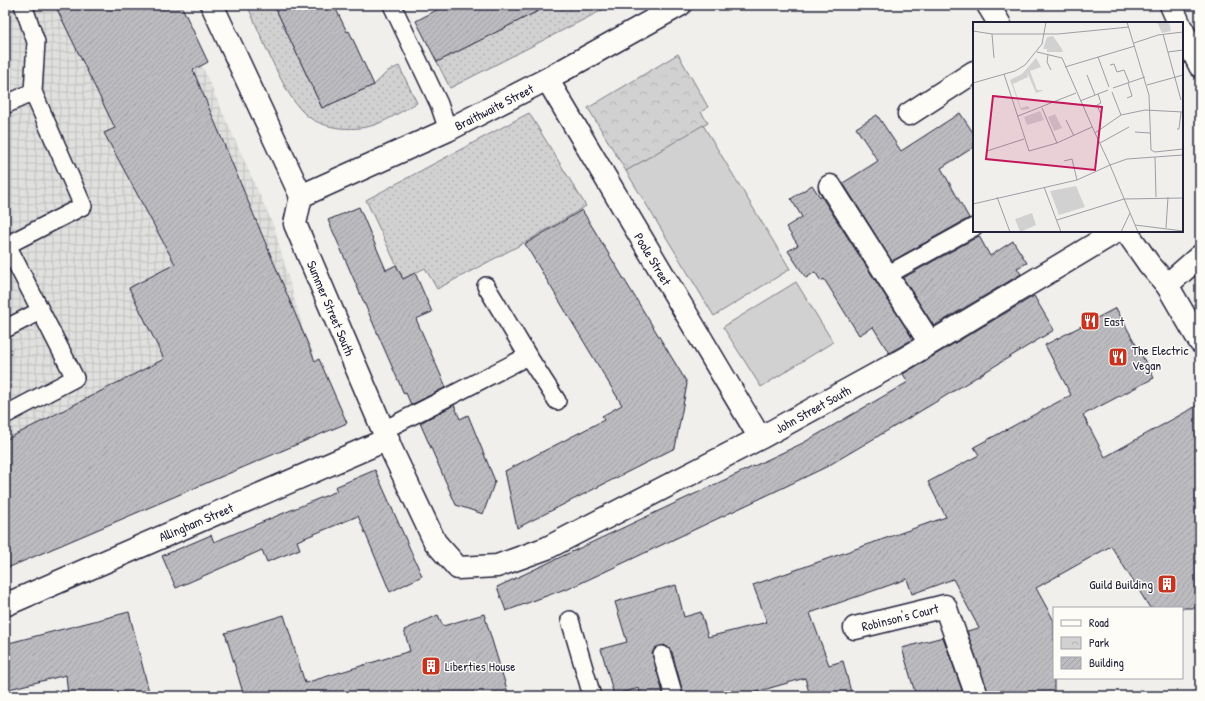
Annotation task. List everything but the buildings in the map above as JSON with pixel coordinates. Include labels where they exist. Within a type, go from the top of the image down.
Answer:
[{"type":"street","points":[[212,5],[301,196]]},
{"type":"street","name":"Braithwaite Street","points":[[301,196],[448,130],[547,79],[680,5]]},
{"type":"street","points":[[988,5],[998,22]]},
{"type":"street","points":[[1171,5],[1179,22]]},
{"type":"street","points":[[1190,36],[1200,66]]},
{"type":"street","points":[[909,114],[973,73]]},
{"type":"street","name":"Poole Street","points":[[547,79],[760,438]]},
{"type":"street","points":[[830,186],[930,343]]},
{"type":"street","name":"Summer Street South","points":[[301,196],[295,224],[434,542],[458,568],[497,566]]},
{"type":"street","name":"John Street South","points":[[497,566],[547,548],[760,438],[930,343],[1115,232]]},
{"type":"street","points":[[1127,232],[1149,264],[1167,285],[1200,342]]},
{"type":"street","points":[[1167,285],[1200,256]]},
{"type":"street","name":"Allingham Street","points":[[5,605],[386,434]]},
{"type":"street","name":"Robinson's Court","points":[[855,628],[945,606],[977,696]]},
{"type":"lane","points":[[5,415],[75,378],[6,243],[83,206],[33,92],[36,42],[23,5]]},
{"type":"lane","points":[[392,5],[439,104],[448,130]]},
{"type":"lane","points":[[5,105],[33,92]]},
{"type":"lane","points":[[887,275],[973,228]]},
{"type":"lane","points":[[486,286],[557,401]]},
{"type":"lane","points":[[5,329],[40,311]]},
{"type":"lane","points":[[386,434],[528,356]]},
{"type":"lane","points":[[570,620],[592,696]]},
{"type":"lane","points":[[662,655],[674,696]]},
{"type":"shaded area","points":[[5,5],[181,5],[208,62],[202,66],[274,227],[305,336],[314,354],[247,386],[5,491]]},
{"type":"green space","points":[[247,5],[274,5],[322,108],[374,85],[388,71],[399,66],[417,103],[385,120],[366,127],[337,128],[319,123],[304,113],[288,92],[272,62]]},
{"type":"green space","points":[[550,5],[612,5],[450,88],[437,62]]},
{"type":"green space","points":[[678,54],[708,107],[701,112],[708,123],[626,171],[588,108]]},
{"type":"green space","points":[[529,113],[586,206],[524,243],[437,289],[425,268],[403,279],[366,200]]},
{"type":"green space","points":[[703,125],[790,269],[714,316],[626,171]]},
{"type":"green space","points":[[796,282],[833,342],[761,387],[723,327]]},
{"type":"place","name":"East","points":[[1090,321]]},
{"type":"place","name":"The Electric Vegan","points":[[1118,357]]},
{"type":"place","name":"Guild Building","points":[[1167,584]]},
{"type":"place","name":"Liberties House","points":[[431,666]]}]
